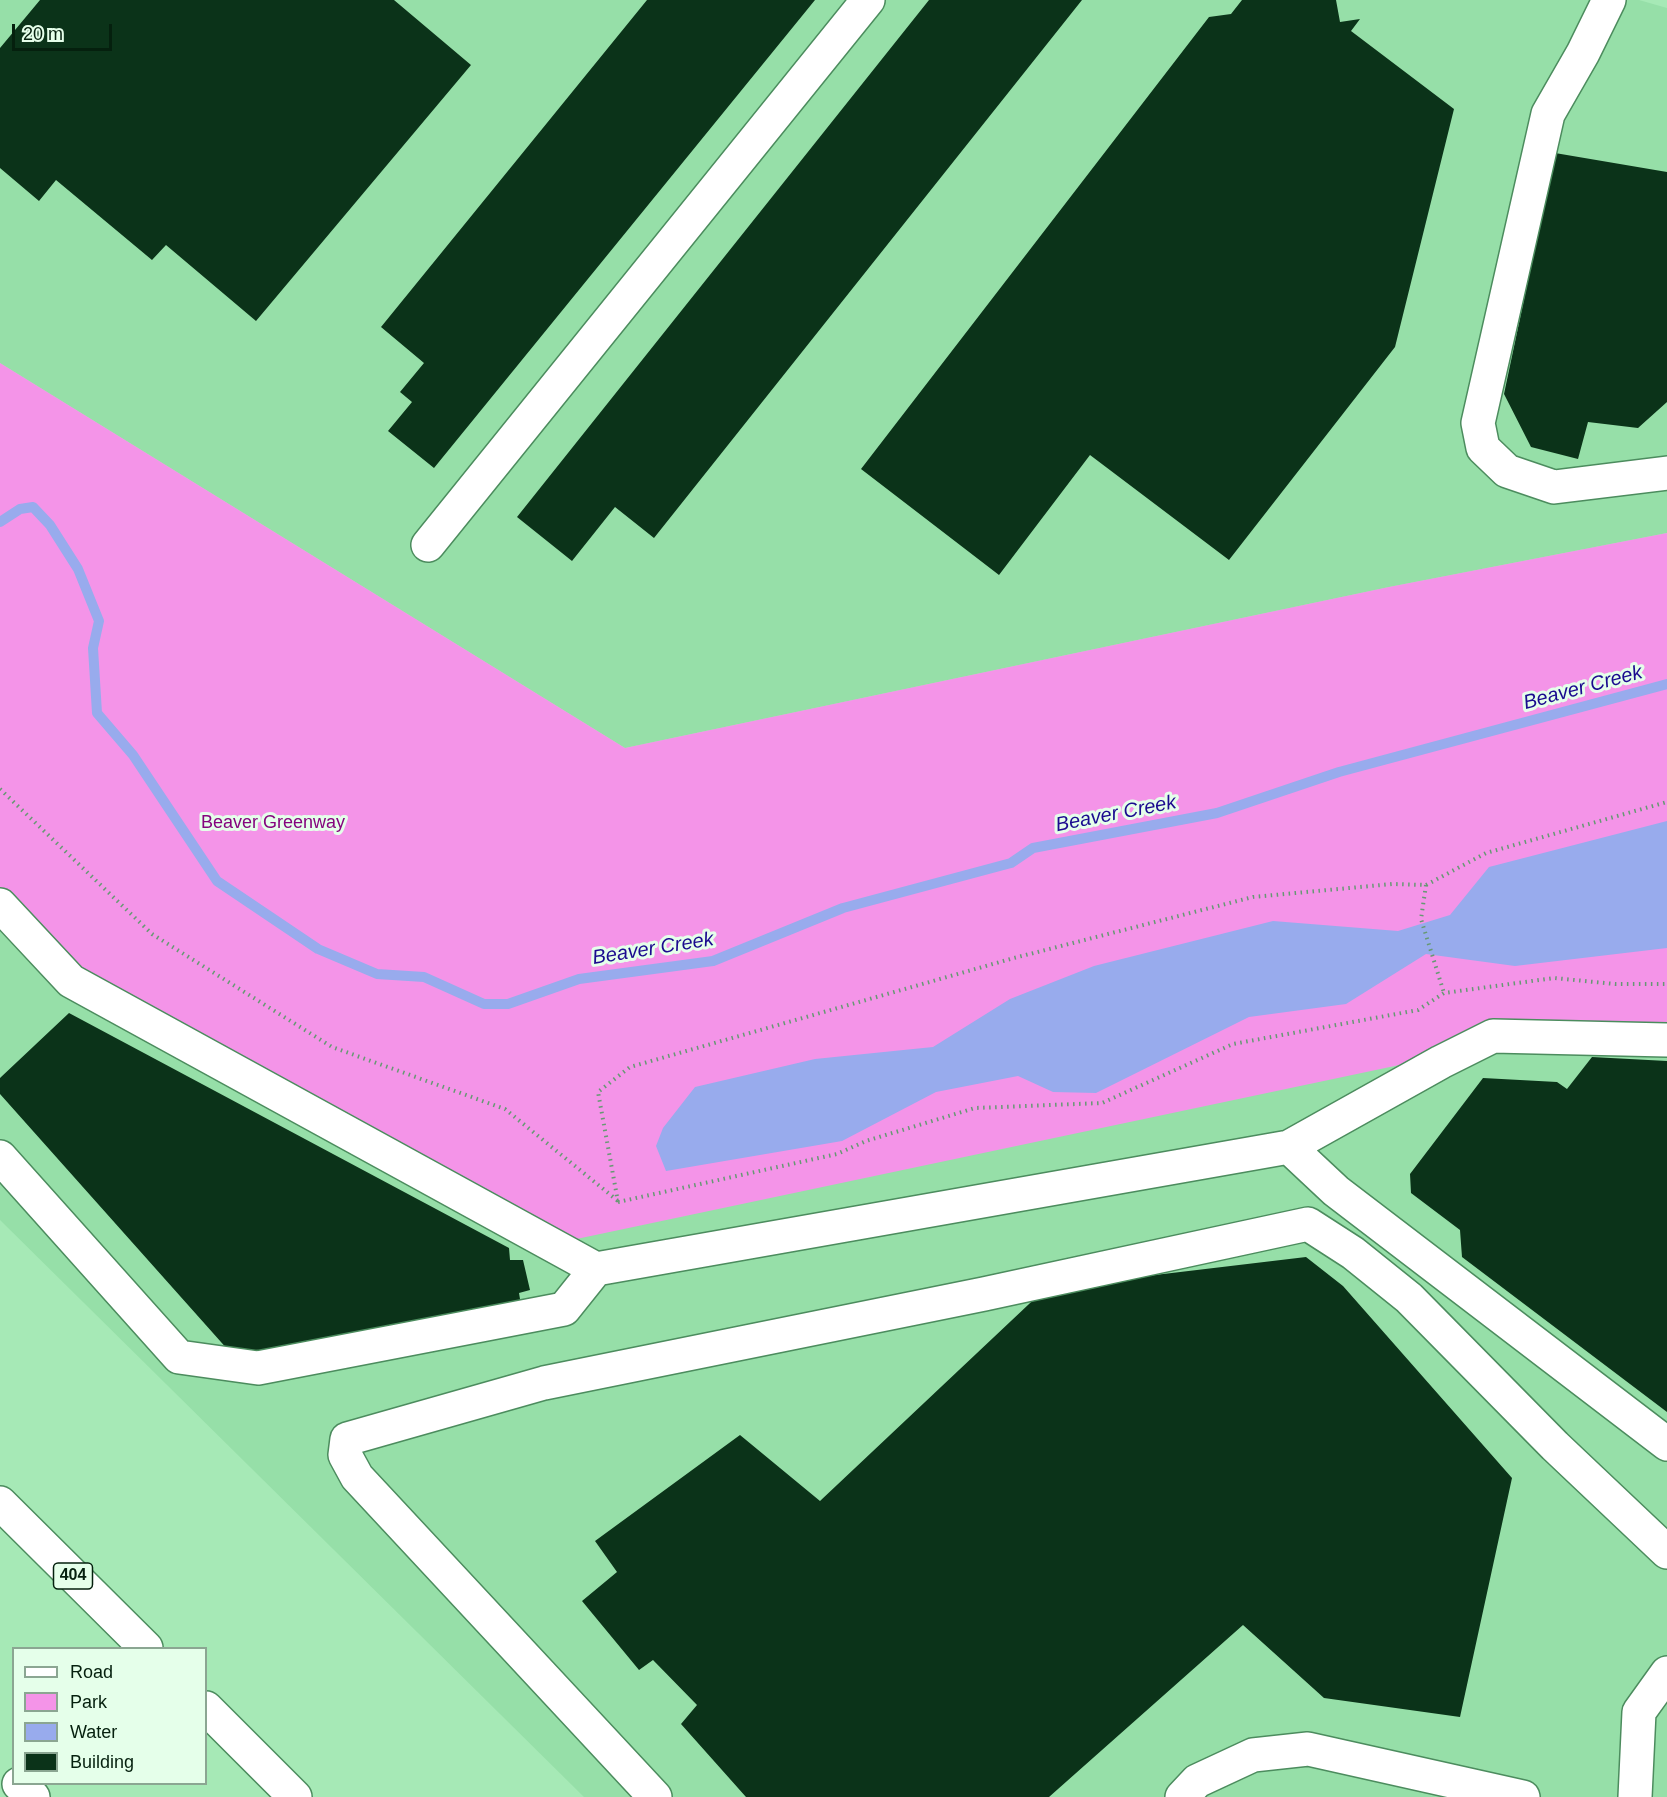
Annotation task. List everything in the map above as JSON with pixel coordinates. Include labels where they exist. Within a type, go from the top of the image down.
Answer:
[{"type":"main road","points":[[428,545],[868,0]]},
{"type":"main road","points":[[1609,0],[1584,53],[1548,114],[1478,423],[1483,448],[1507,471],[1554,487],[1667,473]]},
{"type":"main road","points":[[0,905],[71,981],[597,1269],[1289,1147],[1441,1062],[1493,1036],[1667,1040]]},
{"type":"main road","points":[[1289,1147],[1336,1191],[1667,1444]]},
{"type":"main road","points":[[0,1157],[179,1357],[258,1368],[564,1309],[597,1269]]},
{"type":"main road","points":[[655,1797],[357,1477],[345,1455],[346,1439],[544,1383],[984,1294],[1308,1224],[1353,1253],[1409,1298],[1555,1446],[1667,1552]]},
{"type":"main road","name":"404","points":[[0,1503],[145,1647]]},
{"type":"main road","points":[[1635,1797],[1639,1712],[1667,1673]]},
{"type":"main road","points":[[207,1709],[294,1797]]},
{"type":"main road","points":[[1182,1797],[1197,1781],[1253,1755],[1308,1749],[1523,1797]]},
{"type":"main road","points":[[0,1764],[12,1776]]},
{"type":"main road","points":[[21,1785],[33,1797]]},
{"type":"path","points":[[0,789],[152,934],[332,1047],[505,1109],[618,1202]]},
{"type":"path","points":[[618,1202],[598,1092],[630,1067],[1014,958],[1253,897],[1392,884],[1426,885],[1486,854],[1667,802]]},
{"type":"path","points":[[1426,885],[1421,919],[1444,993]]},
{"type":"path","points":[[618,1202],[837,1154],[866,1141],[975,1108],[1102,1103],[1233,1044],[1418,1010],[1444,993],[1554,978],[1615,984],[1667,984]]},
{"type":"shaded area","points":[[0,0],[1639,0],[1667,8],[1667,533],[1389,587],[625,748],[0,363]]},
{"type":"shaded area","points":[[0,904],[1598,1023],[1667,1025],[1667,1797],[584,1797],[0,1220]]},
{"type":"green space","name":"Beaver Greenway","points":[[0,363],[625,748],[1389,587],[1667,533],[1667,1025],[1598,1023],[567,1241],[127,1028],[0,904]]},
{"type":"water","points":[[1667,821],[1667,948],[1515,966],[1426,954],[1346,1004],[1249,1017],[1096,1093],[1053,1092],[1018,1076],[936,1092],[842,1141],[666,1171],[656,1146],[663,1128],[695,1087],[815,1059],[933,1047],[1010,999],[1094,966],[1273,921],[1398,931],[1450,915],[1489,867]]},
{"type":"building","points":[[40,0],[394,0],[471,65],[256,321],[166,245],[152,260],[56,180],[39,201],[0,168],[0,48]]},
{"type":"building","points":[[647,0],[815,0],[434,468],[388,431],[412,402],[400,392],[424,363],[381,327]]},
{"type":"building","points":[[929,0],[1082,0],[654,538],[615,507],[572,561],[517,517]]},
{"type":"building","points":[[1242,0],[1336,0],[1340,22],[1360,19],[1351,31],[1454,109],[1395,347],[1229,560],[1090,455],[999,575],[861,469],[1209,17],[1231,14]]},
{"type":"building","points":[[1555,153],[1667,172],[1667,402],[1638,428],[1588,422],[1578,459],[1531,447],[1504,394]]},
{"type":"building","points":[[69,1013],[509,1248],[510,1260],[523,1260],[530,1290],[519,1293],[521,1305],[248,1358],[239,1348],[229,1351],[0,1094],[0,1078]]},
{"type":"building","points":[[1592,1057],[1667,1061],[1667,1412],[1462,1257],[1460,1230],[1411,1193],[1410,1174],[1483,1078],[1557,1082],[1567,1089]]},
{"type":"building","points":[[1306,1257],[1343,1286],[1512,1478],[1460,1717],[1324,1698],[1243,1625],[1049,1797],[746,1797],[681,1724],[697,1705],[653,1660],[639,1670],[582,1601],[617,1572],[595,1541],[740,1435],[820,1501],[1046,1288]]},
{"type":"waterway","name":"Beaver Creek","points":[[0,522],[20,509],[33,507],[50,525],[78,569],[99,621],[93,648],[97,713],[133,755],[217,881],[318,949],[377,974],[424,977],[484,1004],[508,1004],[579,979],[713,961],[843,908],[1011,863],[1033,848],[1217,813],[1339,772],[1667,684]]}]
